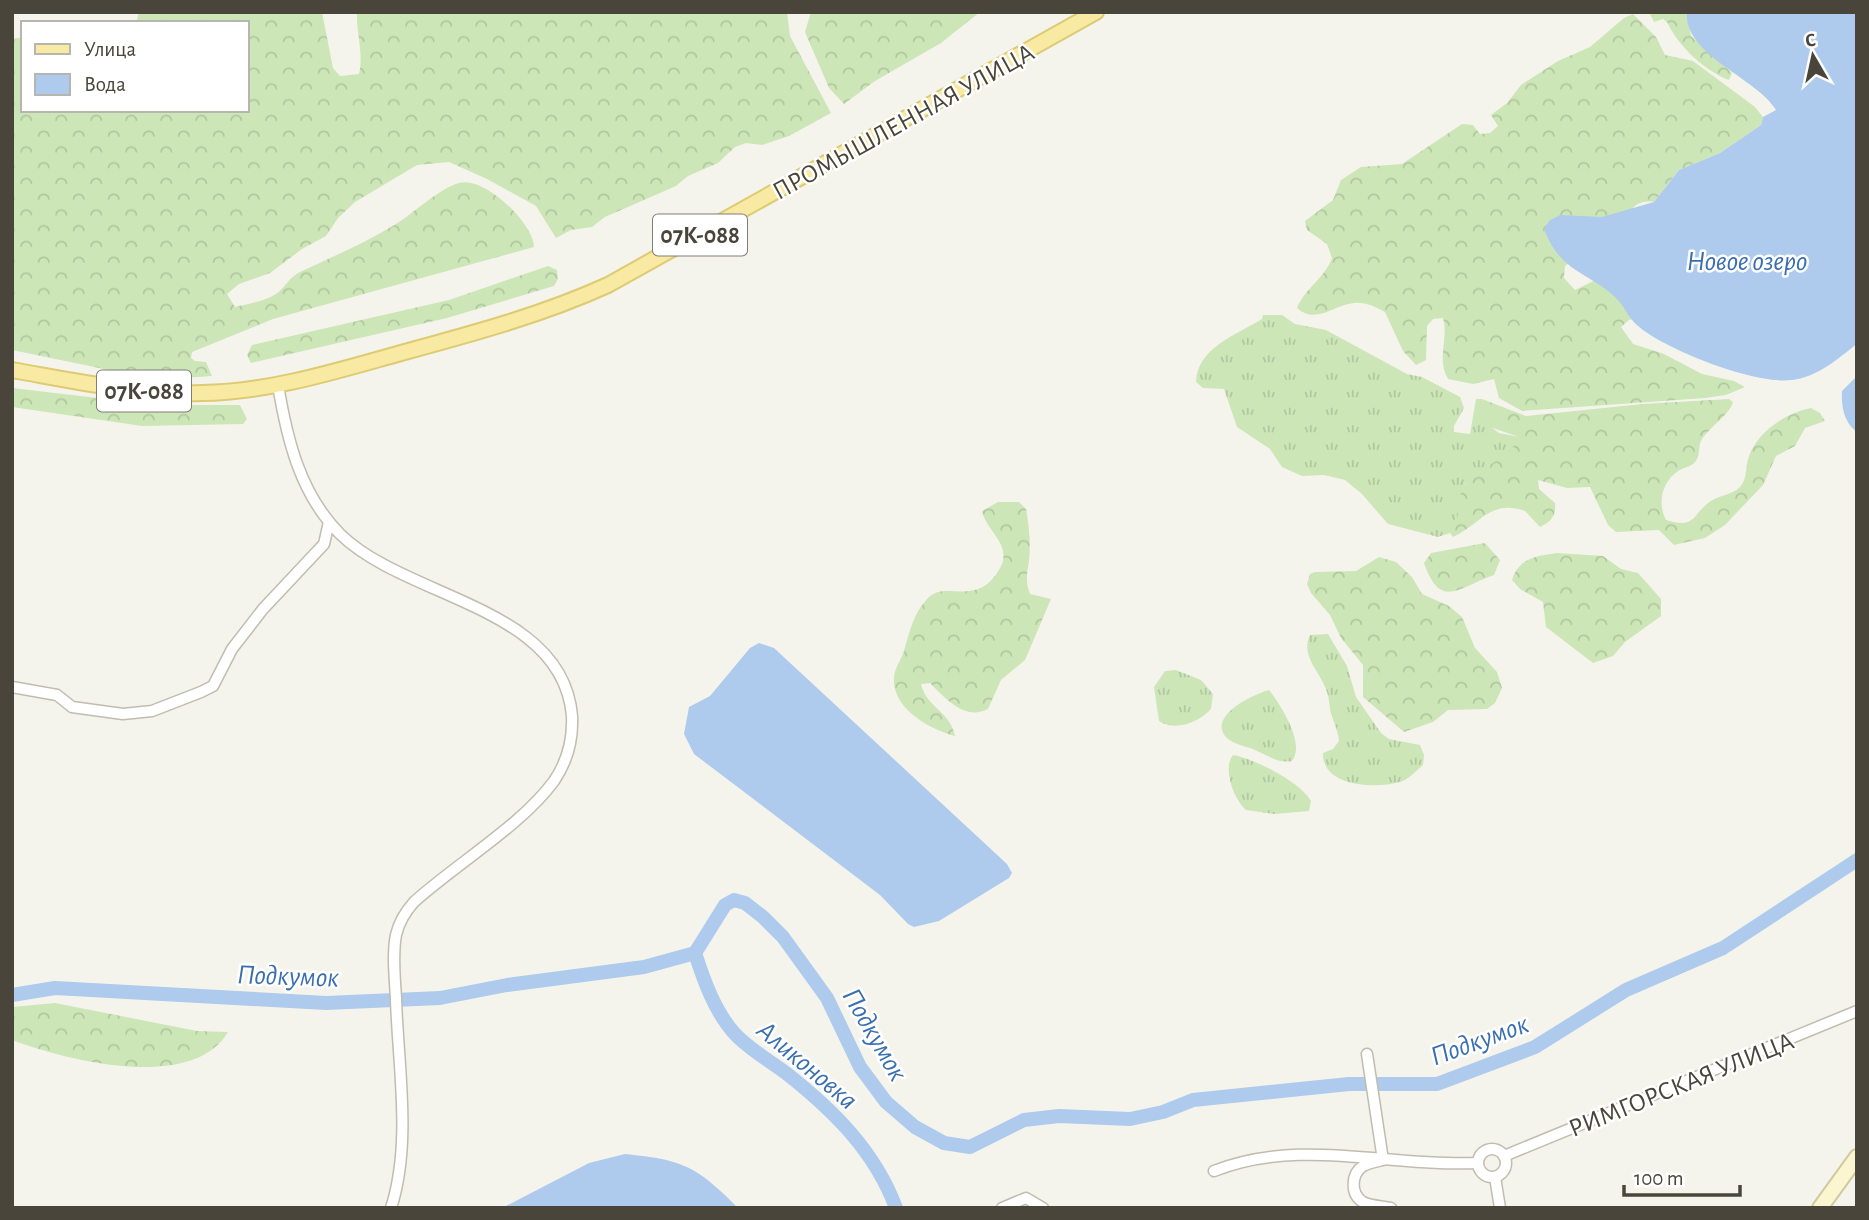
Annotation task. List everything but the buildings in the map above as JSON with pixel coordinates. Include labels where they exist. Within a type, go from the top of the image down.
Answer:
[{"type":"main road","name":"ПРОМЫШЛЕННАЯ УЛИЦА","points":[[278,385],[505,324],[596,290],[1096,12]]},
{"type":"main road","name":"07К-088","points":[[12,370],[97,385],[174,393],[205,393],[278,385]]},
{"type":"main road","points":[[1820,1208],[1857,1157]]},
{"type":"street","points":[[278,385],[294,461],[329,522],[379,563],[529,638],[557,670],[571,705],[570,742],[555,779],[526,812],[436,882],[405,913],[396,933],[400,1167],[391,1208]]},
{"type":"street","points":[[12,687],[57,695],[72,707],[123,714],[152,711],[213,686],[232,649],[263,609],[290,576],[324,544],[329,522]]},
{"type":"street","name":"РИМГОРСКАЯ УЛИЦА","points":[[1504,1156],[1857,1011]]},
{"type":"street","points":[[1367,1054],[1383,1160]]},
{"type":"street","points":[[1488,1149],[1497,1149],[1504,1156],[1505,1169],[1495,1177],[1483,1174],[1477,1163],[1480,1154],[1488,1149]]},
{"type":"street","points":[[1214,1171],[1240,1161],[1276,1154],[1477,1163]]},
{"type":"street","points":[[1383,1160],[1363,1166],[1355,1175],[1353,1185],[1357,1197],[1365,1203],[1391,1208]]},
{"type":"street","points":[[1495,1177],[1500,1208]]},
{"type":"street","points":[[1002,1208],[1026,1198],[1042,1208]]},
{"type":"green space","points":[[139,12],[322,12],[333,68],[340,76],[359,74],[361,59],[357,12],[787,12],[790,36],[831,113],[789,136],[762,145],[746,143],[735,147],[718,163],[688,176],[676,186],[605,217],[592,227],[571,230],[556,238],[536,206],[487,179],[449,162],[417,165],[355,202],[338,218],[326,236],[302,249],[270,273],[239,284],[227,294],[235,307],[272,296],[296,274],[384,231],[443,190],[459,183],[481,186],[506,203],[526,226],[534,247],[273,319],[192,352],[191,358],[206,362],[212,376],[184,378],[137,372],[133,375],[12,350],[12,39],[21,37],[21,112],[248,112],[248,21],[137,21]]},
{"type":"green space","points":[[811,12],[980,12],[941,43],[875,81],[844,104],[829,88],[805,32]]},
{"type":"green space","points":[[1649,12],[1687,12],[1691,36],[1732,73],[1729,80],[1702,64],[1685,49],[1667,22],[1663,19],[1654,22]]},
{"type":"green space","points":[[1633,14],[1656,37],[1665,55],[1693,61],[1755,107],[1763,117],[1761,125],[1720,153],[1679,170],[1654,202],[1637,204],[1626,218],[1565,266],[1564,278],[1575,290],[1610,273],[1656,312],[1629,320],[1621,327],[1633,344],[1664,354],[1702,374],[1734,381],[1745,387],[1726,395],[1705,398],[1522,411],[1499,398],[1494,379],[1473,384],[1448,379],[1443,364],[1443,318],[1433,319],[1427,326],[1426,360],[1416,365],[1403,351],[1385,312],[1378,308],[1354,303],[1311,315],[1297,308],[1332,258],[1327,244],[1307,230],[1305,221],[1333,200],[1341,180],[1361,167],[1402,164],[1462,124],[1473,125],[1480,134],[1490,133],[1498,126],[1491,115],[1507,103],[1521,85],[1558,61],[1590,47],[1624,18]]},
{"type":"green space","points":[[548,266],[557,270],[558,279],[554,286],[447,318],[251,363],[247,355],[252,345],[449,300]]},
{"type":"green space","points":[[1263,315],[1282,315],[1295,324],[1326,330],[1407,374],[1422,377],[1460,397],[1464,408],[1454,426],[1454,432],[1470,434],[1476,399],[1482,399],[1491,427],[1499,433],[1520,437],[1515,446],[1500,460],[1466,483],[1461,493],[1458,525],[1450,533],[1438,537],[1388,524],[1362,494],[1345,480],[1324,475],[1302,476],[1282,467],[1270,449],[1237,427],[1224,389],[1203,388],[1196,382],[1198,370],[1210,351],[1262,319]]},
{"type":"green space","points":[[12,388],[158,405],[240,405],[247,419],[243,424],[142,426],[12,407]]},
{"type":"green space","points":[[1482,399],[1526,416],[1643,404],[1729,399],[1733,402],[1731,406],[1702,439],[1696,461],[1678,471],[1665,487],[1663,513],[1666,520],[1676,523],[1689,522],[1711,501],[1740,487],[1753,447],[1774,424],[1811,408],[1820,413],[1825,421],[1805,428],[1795,446],[1776,456],[1763,485],[1725,525],[1705,538],[1674,545],[1659,530],[1616,532],[1608,525],[1590,487],[1567,488],[1538,480],[1539,489],[1555,503],[1554,515],[1548,523],[1540,527],[1525,511],[1503,508],[1486,515],[1453,537],[1450,533],[1456,522],[1465,485],[1508,452],[1519,437],[1490,427]]},
{"type":"green space","points":[[998,502],[1019,502],[1026,509],[1030,542],[1028,589],[1030,594],[1051,599],[1025,660],[1001,680],[988,709],[980,712],[964,710],[949,701],[930,683],[921,684],[928,698],[949,721],[955,736],[924,723],[905,708],[895,688],[894,677],[913,622],[927,599],[934,593],[943,591],[972,591],[981,588],[991,581],[1000,568],[1003,560],[1001,545],[982,511]]},
{"type":"green space","points":[[1485,543],[1500,560],[1494,575],[1453,591],[1437,587],[1430,578],[1424,563],[1431,553]]},
{"type":"green space","points":[[1557,553],[1603,556],[1621,569],[1638,573],[1661,599],[1661,616],[1625,642],[1613,656],[1593,663],[1546,627],[1543,602],[1520,589],[1512,580],[1519,567],[1529,559]]},
{"type":"green space","points":[[1379,557],[1396,562],[1412,577],[1422,594],[1449,606],[1462,617],[1475,648],[1497,672],[1502,688],[1495,703],[1487,709],[1448,710],[1433,722],[1404,732],[1363,697],[1363,665],[1341,638],[1330,615],[1311,593],[1307,584],[1310,574],[1315,572],[1356,571]]},
{"type":"green space","points":[[1328,634],[1347,666],[1356,697],[1381,733],[1389,739],[1420,745],[1424,755],[1423,765],[1403,781],[1377,785],[1352,783],[1331,773],[1325,764],[1323,753],[1333,749],[1339,741],[1328,694],[1309,657],[1308,643],[1310,635]]},
{"type":"green space","points":[[1176,670],[1201,680],[1213,694],[1211,709],[1206,714],[1187,724],[1173,726],[1159,721],[1154,687],[1165,671]]},
{"type":"green space","points":[[1269,690],[1285,714],[1294,735],[1296,745],[1292,761],[1278,760],[1235,743],[1225,736],[1222,728],[1223,721],[1235,707]]},
{"type":"green space","points":[[1233,755],[1264,766],[1297,786],[1311,801],[1309,811],[1274,814],[1246,810],[1237,799],[1231,784],[1229,768]]},
{"type":"green space","points":[[55,1003],[197,1031],[228,1032],[211,1051],[187,1062],[158,1067],[94,1062],[63,1056],[12,1040],[12,1007]]},
{"type":"water","name":"Новое озеро","points":[[1687,12],[1857,12],[1857,344],[1827,366],[1801,378],[1776,380],[1734,371],[1689,355],[1651,335],[1635,323],[1605,288],[1575,270],[1558,255],[1544,229],[1550,220],[1560,215],[1602,217],[1654,202],[1679,170],[1720,153],[1761,125],[1763,117],[1776,110],[1767,98],[1708,53],[1697,41],[1689,27]]},
{"type":"water","points":[[1857,376],[1857,432],[1846,419],[1842,391]]},
{"type":"water","points":[[759,643],[774,648],[1007,864],[1012,873],[1009,878],[939,921],[914,927],[880,895],[694,754],[684,734],[689,707],[710,696],[750,648]]},
{"type":"water","points":[[625,1154],[662,1159],[688,1168],[711,1183],[738,1208],[502,1208],[589,1163]]},
{"type":"waterway","name":"Подкумок","points":[[12,995],[55,988],[326,1003],[440,998],[507,985],[644,967],[695,953],[725,905],[734,900],[745,903],[783,937],[827,998],[860,1067],[886,1102],[915,1127],[944,1143],[970,1147],[1024,1120],[1059,1116],[1130,1119],[1163,1112],[1193,1100],[1349,1084],[1437,1084],[1535,1047],[1626,990],[1723,948],[1857,860]]},
{"type":"waterway","name":"Аликоновка","points":[[695,953],[711,996],[735,1034],[820,1102],[851,1133],[877,1168],[896,1208]]}]
